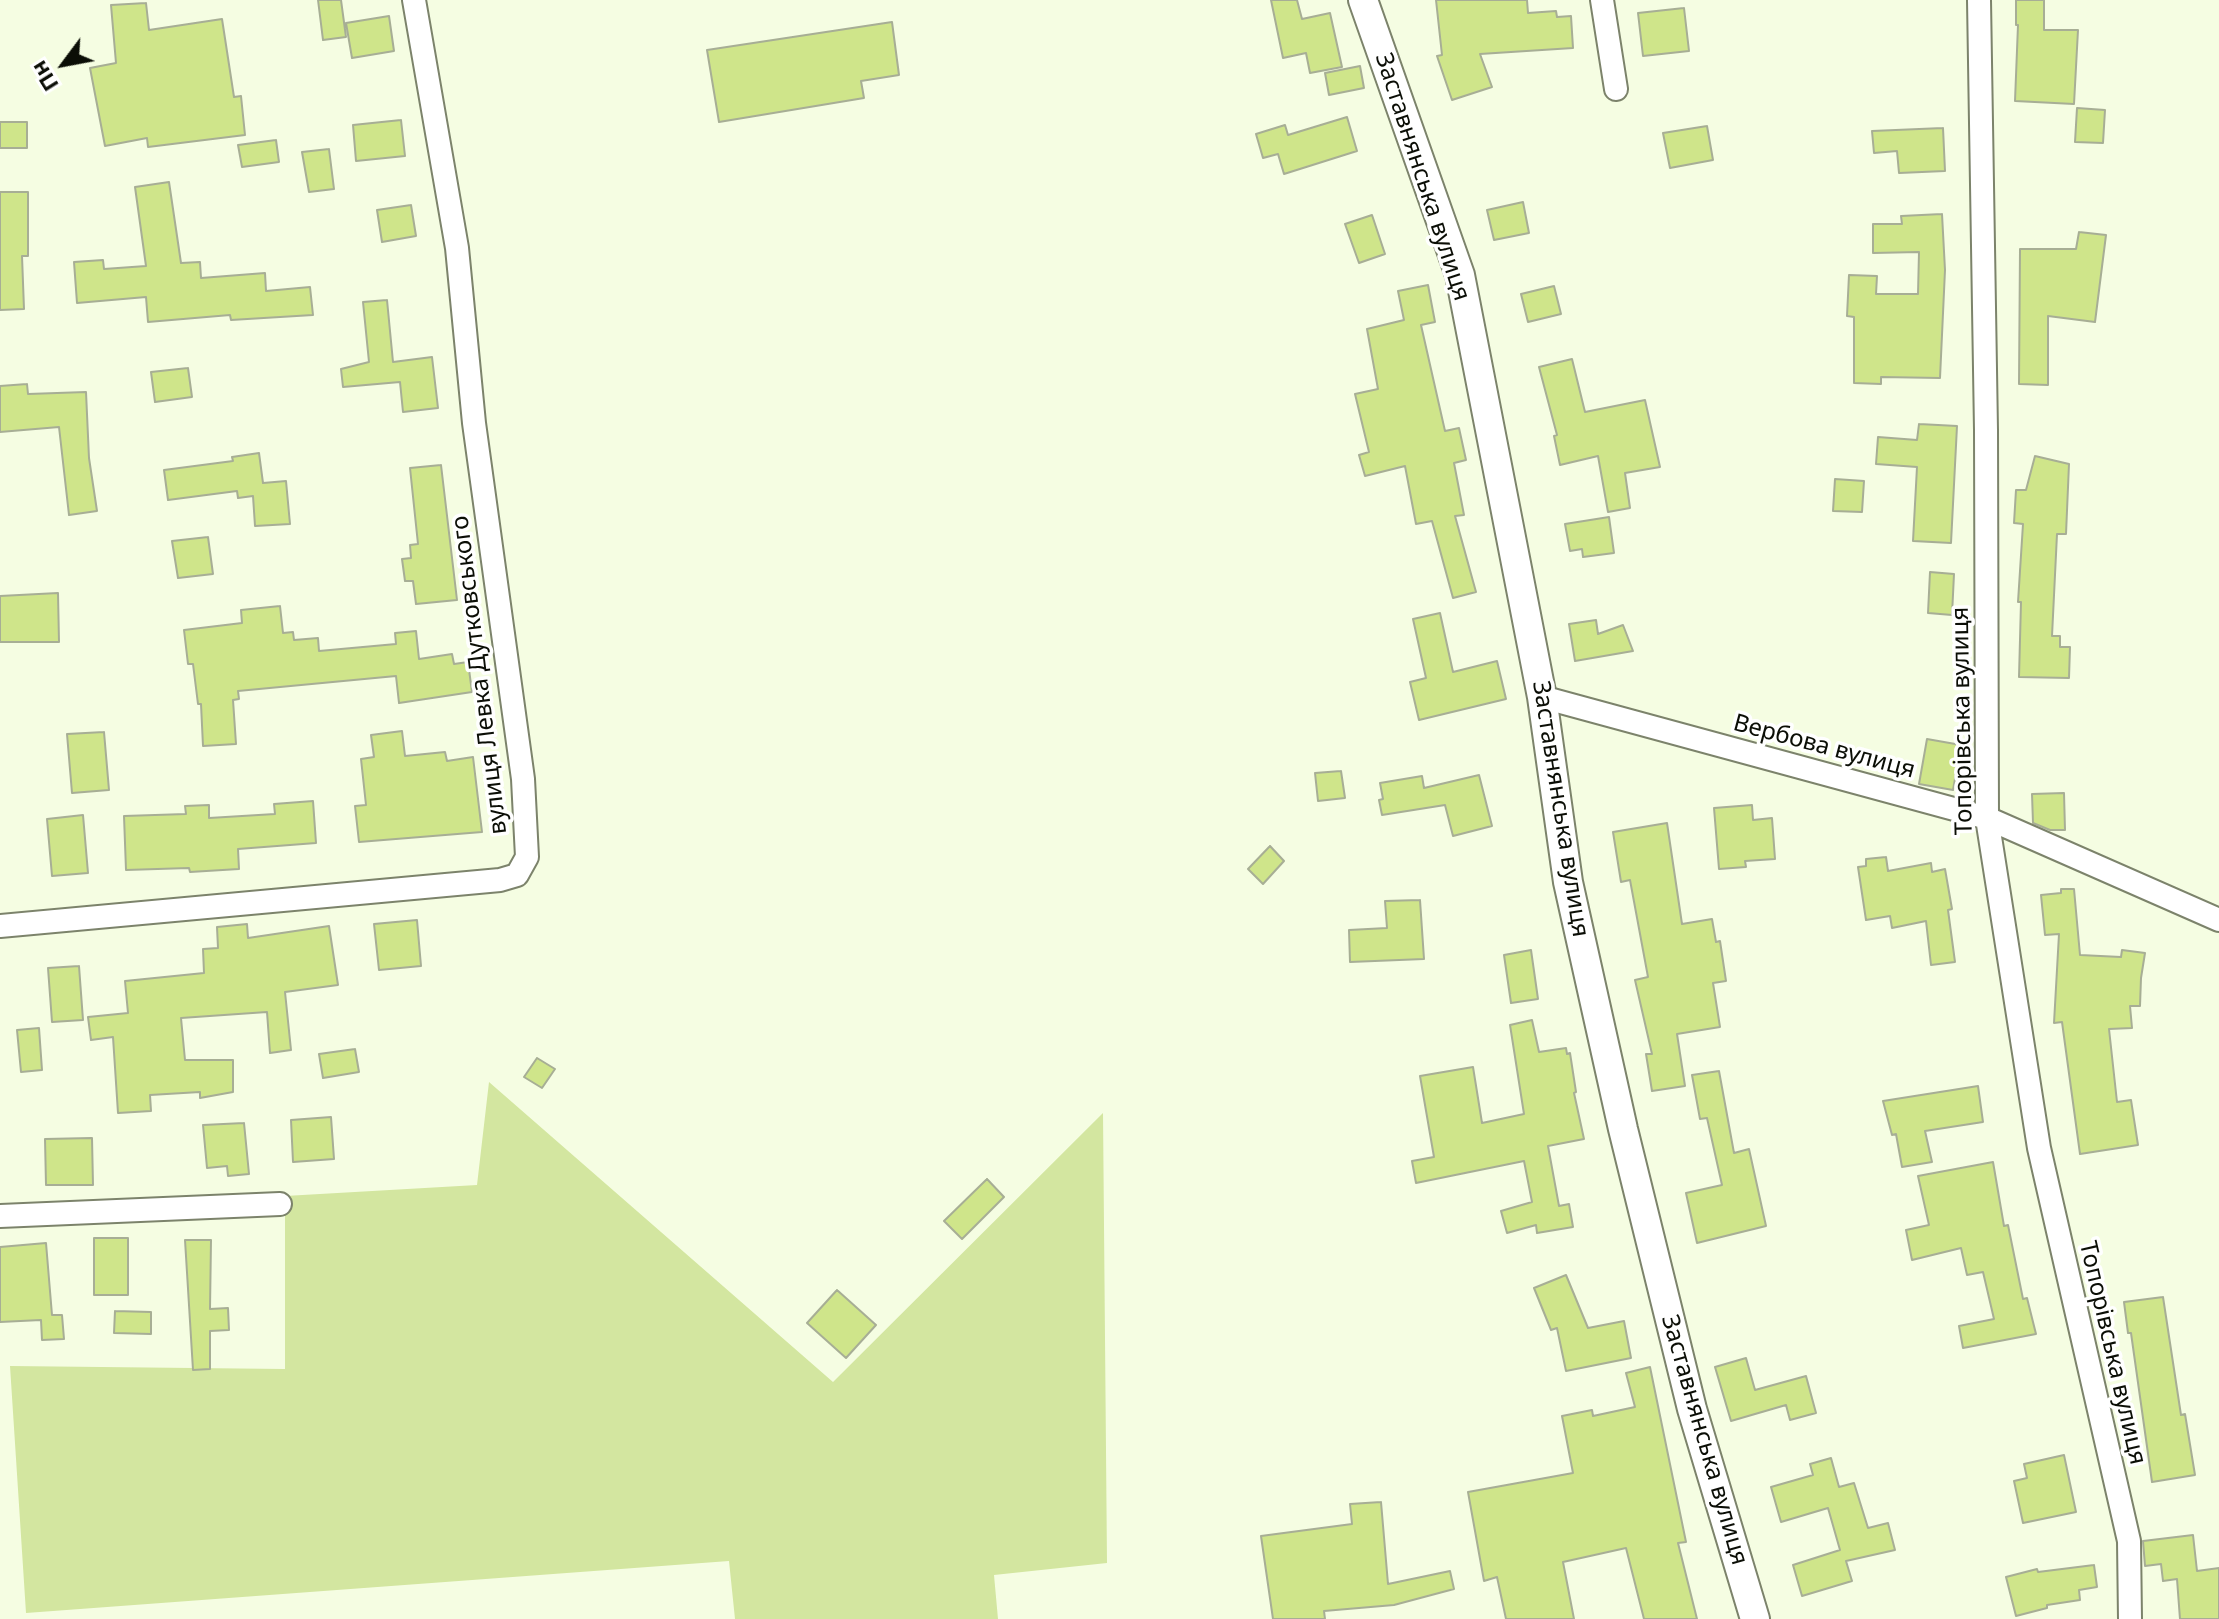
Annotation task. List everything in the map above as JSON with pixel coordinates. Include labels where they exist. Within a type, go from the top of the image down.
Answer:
[{"type":"street","name":"вулиця Левка Дутковського","points":[[0,926],[500,880],[517,875],[527,857],[523,779],[474,423],[457,248],[414,0]]},
{"type":"street","name":"Заставнянська вулиця","points":[[1363,0],[1460,275],[1542,697],[1568,882],[1620,1114],[1692,1409],[1755,1619]]},
{"type":"street","points":[[1602,0],[1616,89]]},
{"type":"street","name":"Топорівська вулиця","points":[[1979,0],[1986,430],[1987,818],[2039,1148],[2129,1541],[2130,1619]]},
{"type":"street","name":"Вербова вулиця","points":[[1542,697],[1987,818],[2219,920]]},
{"type":"street","points":[[0,1216],[280,1204]]},
{"type":"green space","points":[[489,1082],[833,1382],[1103,1113],[1107,1563],[994,1575],[998,1619],[735,1619],[729,1561],[26,1613],[10,1366],[285,1369],[285,1196],[477,1185]]},
{"type":"building","points":[[318,0],[341,0],[346,37],[323,40]]},
{"type":"building","points":[[1271,0],[1297,0],[1302,19],[1330,13],[1342,67],[1310,73],[1306,53],[1283,58]]},
{"type":"building","points":[[1436,0],[1527,0],[1528,13],[1556,11],[1557,17],[1571,16],[1573,48],[1480,54],[1492,87],[1452,100],[1437,56],[1442,55]]},
{"type":"building","points":[[2016,0],[2044,0],[2044,30],[2078,30],[2074,104],[2015,101]]},
{"type":"building","points":[[146,3],[149,30],[222,19],[234,97],[241,96],[245,135],[148,147],[147,138],[105,146],[90,68],[116,63],[111,5]]},
{"type":"building","points":[[1684,8],[1689,51],[1643,56],[1638,13]]},
{"type":"building","points":[[389,16],[394,51],[352,58],[346,23]]},
{"type":"building","points":[[892,22],[899,75],[861,81],[864,98],[719,122],[707,50]]},
{"type":"building","points":[[1360,66],[1364,88],[1329,95],[1325,73]]},
{"type":"building","points":[[2077,108],[2105,110],[2103,143],[2075,142]]},
{"type":"building","points":[[1347,117],[1357,151],[1284,174],[1278,154],[1263,158],[1256,134],[1285,125],[1288,135]]},
{"type":"building","points":[[401,120],[405,156],[356,161],[353,125]]},
{"type":"building","points":[[0,122],[27,122],[27,148],[0,148]]},
{"type":"building","points":[[1707,126],[1713,160],[1670,168],[1663,133]]},
{"type":"building","points":[[1943,128],[1945,171],[1899,173],[1897,151],[1874,153],[1872,131]]},
{"type":"building","points":[[276,140],[279,162],[242,167],[238,145]]},
{"type":"building","points":[[329,149],[334,189],[309,192],[302,152]]},
{"type":"building","points":[[169,182],[181,263],[200,262],[201,278],[265,273],[266,291],[310,287],[313,315],[231,320],[230,315],[148,322],[146,297],[77,303],[74,262],[103,260],[104,269],[146,266],[135,187]]},
{"type":"building","points":[[0,192],[28,192],[28,256],[22,256],[24,309],[0,310]]},
{"type":"building","points":[[1523,202],[1529,233],[1494,240],[1487,210]]},
{"type":"building","points":[[411,205],[416,236],[382,242],[377,210]]},
{"type":"building","points":[[1942,214],[1945,270],[1940,378],[1881,377],[1881,384],[1854,383],[1854,317],[1847,316],[1849,275],[1877,276],[1876,294],[1918,294],[1919,252],[1873,253],[1873,224],[1902,224],[1901,216]]},
{"type":"building","points":[[1372,215],[1385,254],[1359,263],[1345,224]]},
{"type":"building","points":[[2079,232],[2106,235],[2095,322],[2048,316],[2048,385],[2019,384],[2020,249],[2076,249]]},
{"type":"building","points":[[1428,285],[1435,322],[1421,325],[1445,431],[1459,428],[1466,460],[1454,463],[1464,515],[1455,516],[1476,592],[1453,598],[1432,521],[1416,524],[1405,466],[1365,476],[1359,455],[1369,452],[1355,394],[1378,389],[1367,329],[1404,320],[1398,291]]},
{"type":"building","points":[[1554,286],[1561,314],[1528,322],[1521,294]]},
{"type":"building","points":[[387,300],[393,362],[432,357],[438,408],[403,412],[400,382],[343,387],[341,369],[369,362],[363,302]]},
{"type":"building","points":[[1572,359],[1585,412],[1645,400],[1660,467],[1625,473],[1630,508],[1608,512],[1598,456],[1560,465],[1554,436],[1557,435],[1539,367]]},
{"type":"building","points":[[188,368],[192,397],[155,402],[151,372]]},
{"type":"building","points":[[27,384],[28,394],[86,392],[89,458],[97,511],[69,515],[59,427],[0,432],[0,386]]},
{"type":"building","points":[[1919,424],[1957,426],[1951,543],[1913,541],[1917,467],[1876,464],[1878,437],[1917,440]]},
{"type":"building","points":[[259,453],[263,483],[286,481],[290,524],[255,526],[253,496],[238,498],[237,491],[168,500],[164,470],[233,461],[232,457]]},
{"type":"building","points":[[2035,456],[2069,464],[2066,534],[2057,534],[2052,636],[2060,636],[2060,647],[2070,647],[2069,678],[2019,677],[2021,602],[2018,602],[2023,524],[2014,523],[2016,490],[2026,490]]},
{"type":"building","points":[[441,465],[457,600],[416,604],[413,581],[405,581],[402,559],[411,558],[410,545],[418,544],[410,468]]},
{"type":"building","points":[[1835,479],[1864,481],[1862,512],[1833,511]]},
{"type":"building","points":[[1609,517],[1614,553],[1583,557],[1582,549],[1570,551],[1565,524]]},
{"type":"building","points":[[208,537],[213,574],[178,578],[172,541]]},
{"type":"building","points":[[1930,572],[1954,574],[1952,615],[1928,613]]},
{"type":"building","points":[[58,593],[59,642],[0,642],[0,596]]},
{"type":"building","points":[[280,606],[283,633],[293,632],[294,640],[318,638],[319,651],[396,644],[395,633],[416,631],[419,659],[452,654],[454,664],[468,662],[472,692],[399,703],[396,676],[238,691],[239,699],[233,700],[236,744],[203,746],[201,704],[198,704],[193,664],[188,664],[184,630],[242,623],[241,610]]},
{"type":"building","points":[[1440,613],[1453,672],[1497,661],[1506,699],[1419,720],[1410,682],[1426,678],[1413,619]]},
{"type":"building","points":[[1596,620],[1598,634],[1623,625],[1633,651],[1575,661],[1569,624]]},
{"type":"building","points":[[402,731],[405,756],[445,752],[447,761],[473,757],[482,832],[359,842],[355,806],[366,805],[361,759],[374,757],[371,735]]},
{"type":"building","points":[[104,732],[109,790],[72,793],[67,734]]},
{"type":"building","points":[[1927,739],[1961,745],[1953,790],[1919,784]]},
{"type":"building","points":[[1341,771],[1345,798],[1318,801],[1315,773]]},
{"type":"building","points":[[1479,775],[1492,826],[1453,836],[1445,805],[1382,815],[1380,783],[1422,776],[1424,788]]},
{"type":"building","points":[[2064,793],[2065,830],[2050,830],[2033,823],[2032,794]]},
{"type":"building","points":[[313,801],[316,843],[238,849],[239,869],[190,872],[189,868],[126,870],[124,816],[186,814],[185,806],[209,805],[209,818],[275,814],[274,804]]},
{"type":"building","points":[[1752,805],[1753,820],[1772,818],[1775,859],[1745,861],[1746,867],[1719,869],[1714,808]]},
{"type":"building","points":[[83,815],[88,873],[52,876],[47,819]]},
{"type":"building","points":[[1667,823],[1682,924],[1712,919],[1716,942],[1720,941],[1726,981],[1713,983],[1720,1027],[1677,1034],[1685,1086],[1652,1091],[1646,1054],[1652,1054],[1635,980],[1648,977],[1630,880],[1621,882],[1613,832]]},
{"type":"building","points":[[1270,846],[1284,861],[1263,884],[1248,869]]},
{"type":"building","points":[[1886,857],[1888,871],[1931,863],[1932,872],[1945,869],[1952,909],[1948,910],[1955,962],[1931,965],[1926,921],[1892,928],[1890,916],[1866,920],[1858,867],[1866,866],[1866,859]]},
{"type":"building","points":[[2061,889],[2074,889],[2080,955],[2121,957],[2122,950],[2145,953],[2140,1006],[2130,1006],[2132,1028],[2109,1029],[2117,1102],[2131,1100],[2138,1145],[2080,1154],[2062,1022],[2054,1023],[2059,934],[2045,935],[2041,895],[2061,893]]},
{"type":"building","points":[[1420,900],[1424,959],[1350,962],[1349,930],[1387,928],[1385,901]]},
{"type":"building","points":[[417,920],[421,966],[379,970],[374,924]]},
{"type":"building","points":[[247,924],[248,938],[329,926],[338,985],[285,992],[291,1050],[270,1053],[267,1012],[181,1018],[185,1060],[233,1060],[233,1092],[200,1098],[200,1092],[150,1095],[151,1111],[118,1113],[113,1037],[91,1040],[88,1017],[128,1013],[125,981],[204,973],[203,949],[218,948],[217,927]]},
{"type":"building","points":[[1531,950],[1538,999],[1511,1003],[1504,955]]},
{"type":"building","points":[[79,966],[83,1020],[52,1022],[48,968]]},
{"type":"building","points":[[1532,1020],[1539,1052],[1566,1048],[1567,1054],[1570,1053],[1574,1093],[1584,1139],[1548,1146],[1559,1206],[1569,1204],[1573,1227],[1537,1233],[1536,1225],[1507,1233],[1501,1211],[1532,1202],[1524,1161],[1416,1183],[1412,1161],[1434,1157],[1420,1076],[1473,1067],[1482,1123],[1524,1114],[1510,1025]]},
{"type":"building","points":[[39,1028],[42,1070],[21,1072],[17,1030]]},
{"type":"building","points":[[355,1049],[359,1072],[323,1078],[319,1054]]},
{"type":"building","points":[[537,1058],[555,1069],[542,1088],[524,1077]]},
{"type":"building","points":[[1719,1071],[1734,1153],[1749,1149],[1766,1226],[1697,1243],[1686,1193],[1722,1185],[1707,1118],[1700,1119],[1692,1075]]},
{"type":"building","points":[[1978,1086],[1983,1122],[1925,1131],[1932,1162],[1902,1167],[1896,1134],[1892,1135],[1883,1101]]},
{"type":"building","points":[[331,1117],[334,1159],[293,1162],[291,1120]]},
{"type":"building","points":[[244,1123],[249,1174],[228,1176],[227,1166],[207,1168],[203,1125]]},
{"type":"building","points":[[92,1138],[93,1185],[46,1185],[45,1139]]},
{"type":"building","points":[[1993,1162],[2004,1226],[2008,1225],[2023,1299],[2027,1298],[2036,1334],[1963,1348],[1959,1326],[1994,1319],[1983,1272],[1967,1275],[1961,1248],[1912,1260],[1906,1230],[1929,1225],[1918,1176]]},
{"type":"building","points":[[987,1179],[1004,1197],[962,1239],[944,1221]]},
{"type":"building","points":[[94,1238],[128,1238],[128,1295],[94,1295]]},
{"type":"building","points":[[185,1240],[211,1240],[210,1309],[228,1308],[229,1330],[210,1331],[210,1369],[193,1370]]},
{"type":"building","points":[[46,1243],[52,1315],[62,1315],[64,1339],[42,1340],[41,1320],[0,1322],[0,1247]]},
{"type":"building","points":[[1566,1275],[1588,1328],[1624,1321],[1631,1358],[1566,1371],[1557,1328],[1551,1330],[1534,1288]]},
{"type":"building","points":[[837,1290],[876,1325],[846,1358],[807,1323]]},
{"type":"building","points":[[2163,1297],[2181,1415],[2185,1414],[2195,1475],[2152,1482],[2124,1302]]},
{"type":"building","points":[[115,1311],[151,1312],[151,1334],[114,1333]]},
{"type":"building","points":[[1746,1358],[1755,1390],[1806,1376],[1816,1413],[1790,1420],[1786,1405],[1731,1421],[1715,1367]]},
{"type":"building","points":[[1650,1367],[1686,1542],[1678,1543],[1697,1619],[1644,1619],[1626,1548],[1563,1562],[1574,1619],[1506,1619],[1497,1577],[1484,1581],[1468,1492],[1573,1473],[1562,1416],[1592,1410],[1593,1416],[1635,1407],[1626,1373]]},
{"type":"building","points":[[2064,1455],[2076,1512],[2023,1523],[2014,1481],[2027,1478],[2024,1464]]},
{"type":"building","points":[[1831,1458],[1839,1487],[1854,1483],[1868,1528],[1888,1523],[1895,1550],[1846,1561],[1852,1581],[1802,1596],[1793,1565],[1840,1550],[1828,1508],[1781,1522],[1771,1487],[1813,1475],[1810,1464]]},
{"type":"building","points":[[1381,1502],[1388,1584],[1450,1571],[1454,1589],[1394,1605],[1324,1611],[1325,1619],[1273,1619],[1261,1536],[1352,1524],[1350,1504]]},
{"type":"building","points":[[2193,1535],[2197,1571],[2219,1568],[2219,1619],[2180,1619],[2177,1579],[2163,1581],[2161,1564],[2145,1566],[2143,1541]]},
{"type":"building","points":[[2094,1565],[2097,1587],[2079,1590],[2080,1600],[2047,1605],[2047,1608],[2016,1616],[2006,1577],[2037,1569],[2038,1572]]}]
